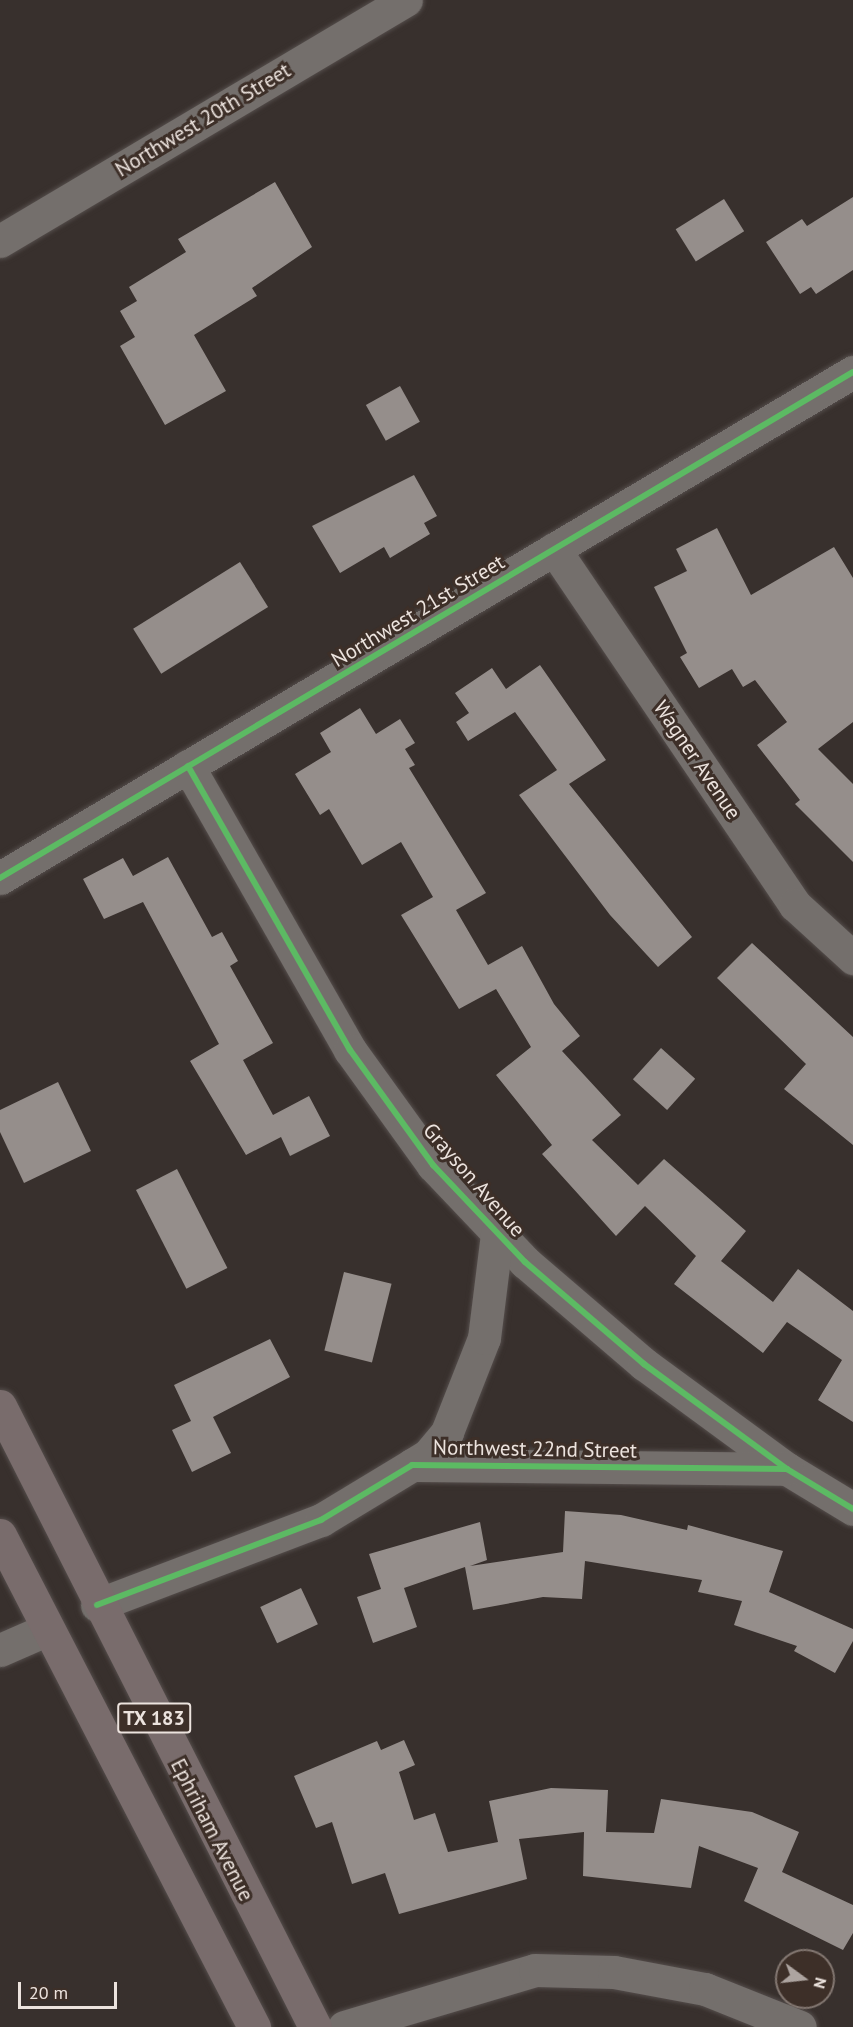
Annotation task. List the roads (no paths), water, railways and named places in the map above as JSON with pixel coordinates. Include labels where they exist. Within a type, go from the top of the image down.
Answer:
[{"type":"main road","name":"Ephriham Avenue","points":[[0,1406],[97,1605],[315,2027]]},
{"type":"main road","name":"TX 183","points":[[0,1535],[46,1630],[254,2027]]},
{"type":"street","name":"Northwest 20th Street","points":[[0,241],[406,0]]},
{"type":"street","name":"Northwest 21st Street","points":[[0,878],[853,372]]},
{"type":"street","name":"Wagner Avenue","points":[[554,549],[795,904],[853,958]]},
{"type":"street","name":"Grayson Avenue","points":[[188,766],[350,1050],[433,1164],[497,1233],[644,1364],[787,1469],[853,1509]]},
{"type":"street","name":"Northwest 22nd Street","points":[[97,1605],[321,1520],[428,1455],[447,1432],[484,1338],[497,1233]]},
{"type":"street","name":"Northwest 22nd Street","points":[[412,1465],[787,1469]]},
{"type":"street","points":[[0,1650],[46,1630]]},
{"type":"street","points":[[344,2027],[535,1970],[614,1972],[705,1989],[800,2027]]}]
